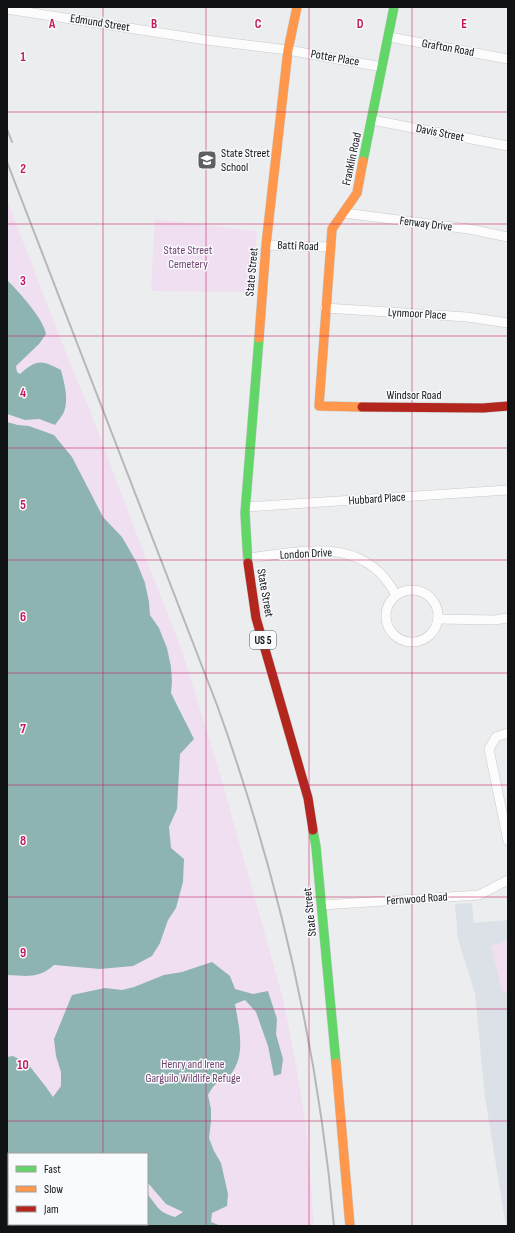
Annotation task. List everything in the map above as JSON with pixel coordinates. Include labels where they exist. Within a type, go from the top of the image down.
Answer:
[{"type":"main road","name":"State Street","points":[[297,7],[288,50],[266,245],[245,507],[247,558],[256,618],[308,798],[316,847],[350,1226]]},
{"type":"main road","name":"Franklin Road","points":[[319,406],[332,229],[357,193],[394,7]]},
{"type":"main road","name":"Windsor Road","points":[[319,406],[483,408],[508,406]]},
{"type":"street","name":"Edmund Street","points":[[7,9],[206,40],[288,50]]},
{"type":"street","name":"Grafton Road","points":[[389,37],[508,59]]},
{"type":"street","name":"Potter Place","points":[[288,50],[382,67]]},
{"type":"street","name":"Davis Street","points":[[372,120],[508,146]]},
{"type":"street","name":"Fenway Drive","points":[[344,213],[469,229],[508,237]]},
{"type":"street","name":"Batti Road","points":[[266,245],[330,247]]},
{"type":"street","name":"Lynmoor Place","points":[[325,308],[467,317],[508,323]]},
{"type":"street","name":"Hubbard Place","points":[[245,507],[508,490]]},
{"type":"street","name":"London Drive","points":[[247,558],[328,550],[344,553],[357,557],[370,564],[390,584],[396,595]]},
{"type":"street","points":[[410,590],[418,590],[431,598],[436,604],[438,619],[436,627],[431,634],[416,642],[408,642],[400,639],[393,633],[388,626],[386,618],[390,602],[396,595],[410,590]]},
{"type":"street","points":[[438,619],[495,620],[508,618]]},
{"type":"street","points":[[508,733],[496,737],[489,749],[508,841]]},
{"type":"street","name":"Fernwood Road","points":[[322,905],[479,895],[508,880]]},
{"type":"shaded area","points":[[472,903],[474,923],[508,920],[508,1226],[506,1226],[485,1097],[475,993],[458,939],[455,904]]},
{"type":"green space","name":"Henry and Irene Garguilo Wildlife Refuge","points":[[7,200],[73,371],[90,410],[181,648],[219,770],[283,999],[306,1125],[314,1226],[7,1226],[7,975],[38,975],[54,965],[100,969],[160,943],[168,920],[176,908],[169,827],[177,809],[180,754],[186,720],[171,693],[171,667],[167,648],[159,628],[150,615],[149,601],[122,537],[103,517],[72,457],[38,430],[29,426],[7,422],[7,414],[25,420],[39,419],[55,425],[64,382],[61,370],[50,365],[31,364],[20,374],[17,372],[16,366],[39,344],[44,326],[20,293],[7,280]]},
{"type":"green space","name":"State Street Cemetery","points":[[155,219],[257,231],[251,292],[151,291]]},
{"type":"green space","points":[[508,940],[508,993],[502,991],[491,946]]},
{"type":"water","points":[[7,280],[36,313],[46,334],[39,344],[16,366],[17,372],[20,374],[31,366],[39,363],[49,364],[61,370],[66,391],[66,402],[64,412],[55,425],[39,419],[25,420],[7,414]]},
{"type":"water","points":[[7,422],[29,426],[54,435],[72,457],[103,517],[122,537],[137,563],[145,583],[150,615],[159,628],[167,648],[171,667],[171,693],[194,739],[180,754],[177,809],[169,827],[171,848],[184,859],[183,882],[176,908],[168,920],[160,943],[152,956],[133,966],[100,969],[54,965],[38,975],[7,975]]},
{"type":"water","name":"Henry and Irene Garguilo Wildlife Refuge","points":[[212,962],[230,976],[235,989],[253,994],[268,991],[277,1019],[276,1034],[283,1059],[281,1074],[274,1076],[268,1046],[256,1012],[245,1000],[235,1004],[240,1033],[240,1053],[233,1071],[226,1079],[218,1082],[208,1095],[211,1109],[209,1138],[221,1163],[228,1194],[227,1206],[212,1213],[211,1222],[221,1226],[7,1226],[7,1213],[8,1225],[148,1225],[148,1195],[164,1213],[175,1217],[183,1212],[166,1204],[148,1183],[148,1153],[8,1153],[7,1190],[7,1057],[13,1056],[28,1064],[53,1097],[61,1086],[61,1072],[56,1056],[54,1039],[72,995],[105,988],[122,990],[134,987],[164,975],[182,972]]},
{"type":"railway","points":[[7,129],[12,142]]},
{"type":"railway","points":[[7,162],[217,705],[259,833],[277,897],[306,1027],[318,1093],[334,1226]]},
{"type":"traffic: fast","points":[[363,161],[394,7]]},
{"type":"traffic: fast","points":[[248,563],[245,513],[259,338]]},
{"type":"traffic: fast","points":[[313,830],[316,847],[336,1063]]},
{"type":"traffic: slow","points":[[259,338],[266,245],[288,50],[297,7]]},
{"type":"traffic: slow","points":[[362,407],[319,406],[332,229],[357,193],[363,161]]},
{"type":"traffic: slow","points":[[336,1063],[350,1226]]},
{"type":"traffic: jam","points":[[362,407],[483,408],[508,406]]},
{"type":"traffic: jam","points":[[248,563],[256,618],[308,798],[313,830]]},
{"type":"place","name":"State Street School","points":[[207,160]]}]
